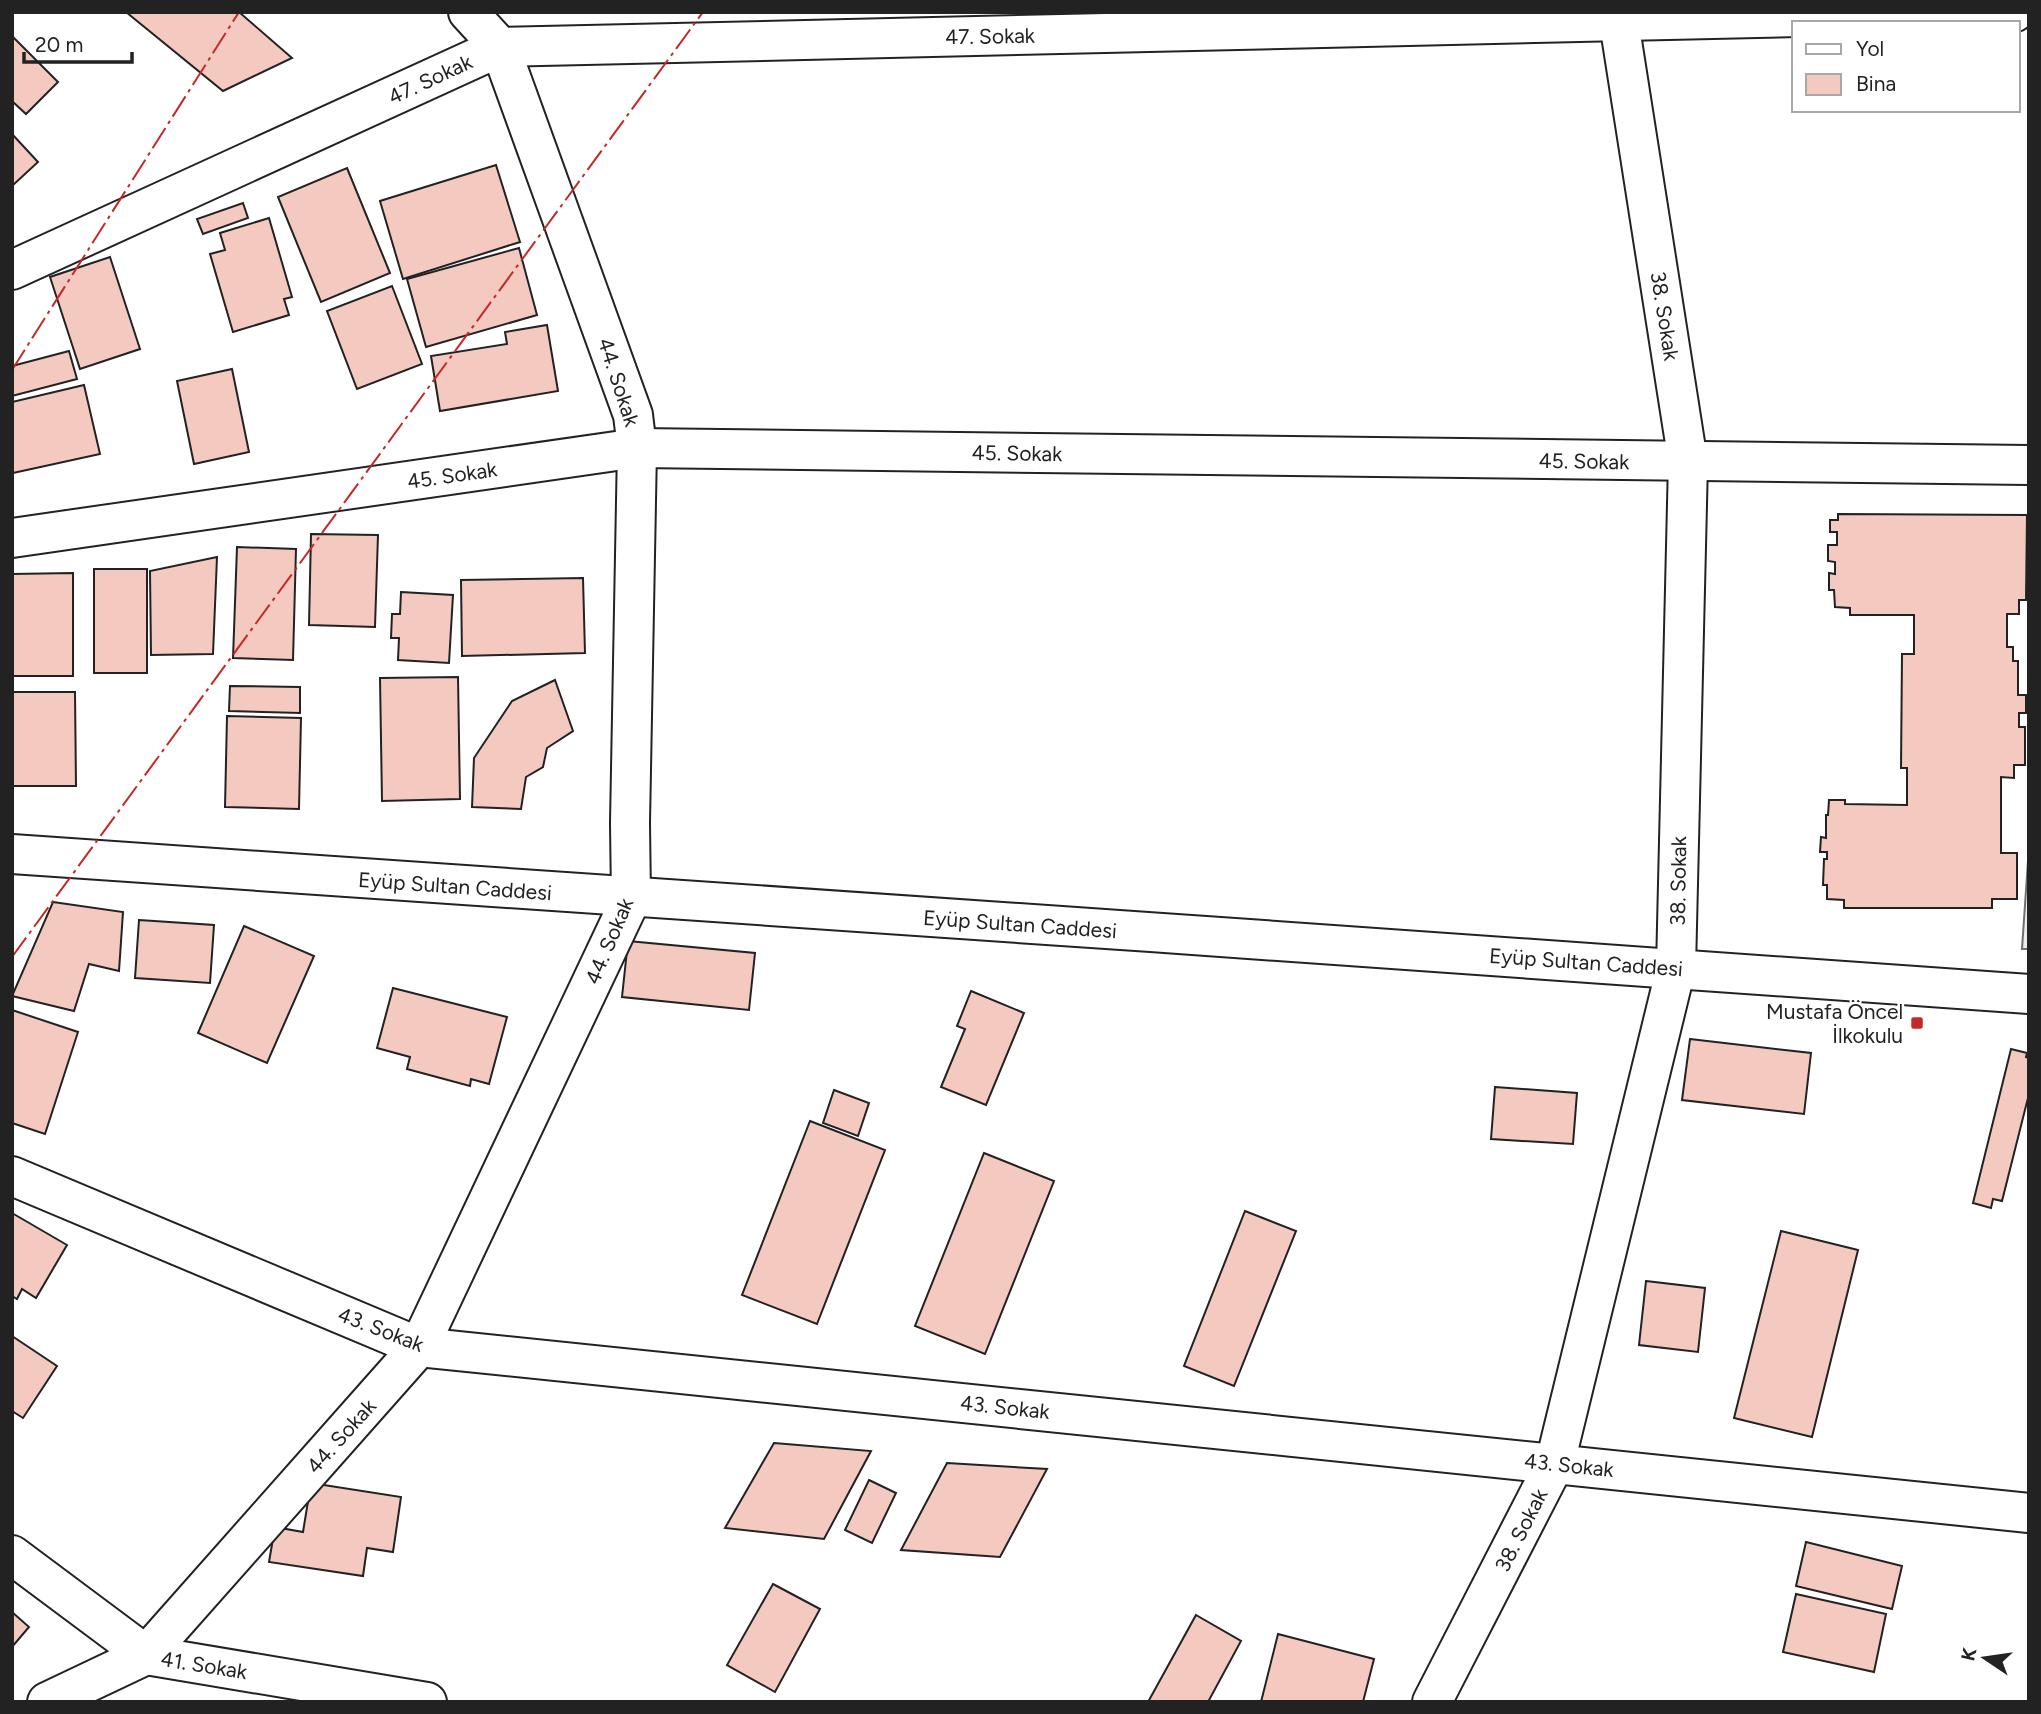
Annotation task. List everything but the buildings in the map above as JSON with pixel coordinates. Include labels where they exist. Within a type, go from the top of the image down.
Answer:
[{"type":"street","name":"44. Sokak","points":[[47,1702],[146,1655],[419,1347],[631,899],[630,823],[638,448],[633,415],[500,47],[468,12]]},
{"type":"street","name":"47. Sokak","points":[[12,270],[500,47],[2015,12]]},
{"type":"street","name":"38. Sokak","points":[[1432,1702],[1555,1463],[1676,968],[1688,462],[1619,22]]},
{"type":"street","name":"45. Sokak","points":[[12,538],[638,448],[2029,465]]},
{"type":"street","name":"Eyüp Sultan Caddesi","points":[[12,855],[2029,994]]},
{"type":"street","name":"43. Sokak","points":[[12,1176],[419,1347],[2029,1513]]},
{"type":"street","name":"41. Sokak","points":[[12,1555],[146,1655],[427,1702]]},
{"type":"shaded area","points":[[2029,846],[2029,949],[2022,949]]},
{"type":"power","points":[[12,370],[239,12]]},
{"type":"power","points":[[12,957],[703,12]]},
{"type":"place","name":"Mustafa Öncel İlkokulu","points":[[1917,1023]]}]
